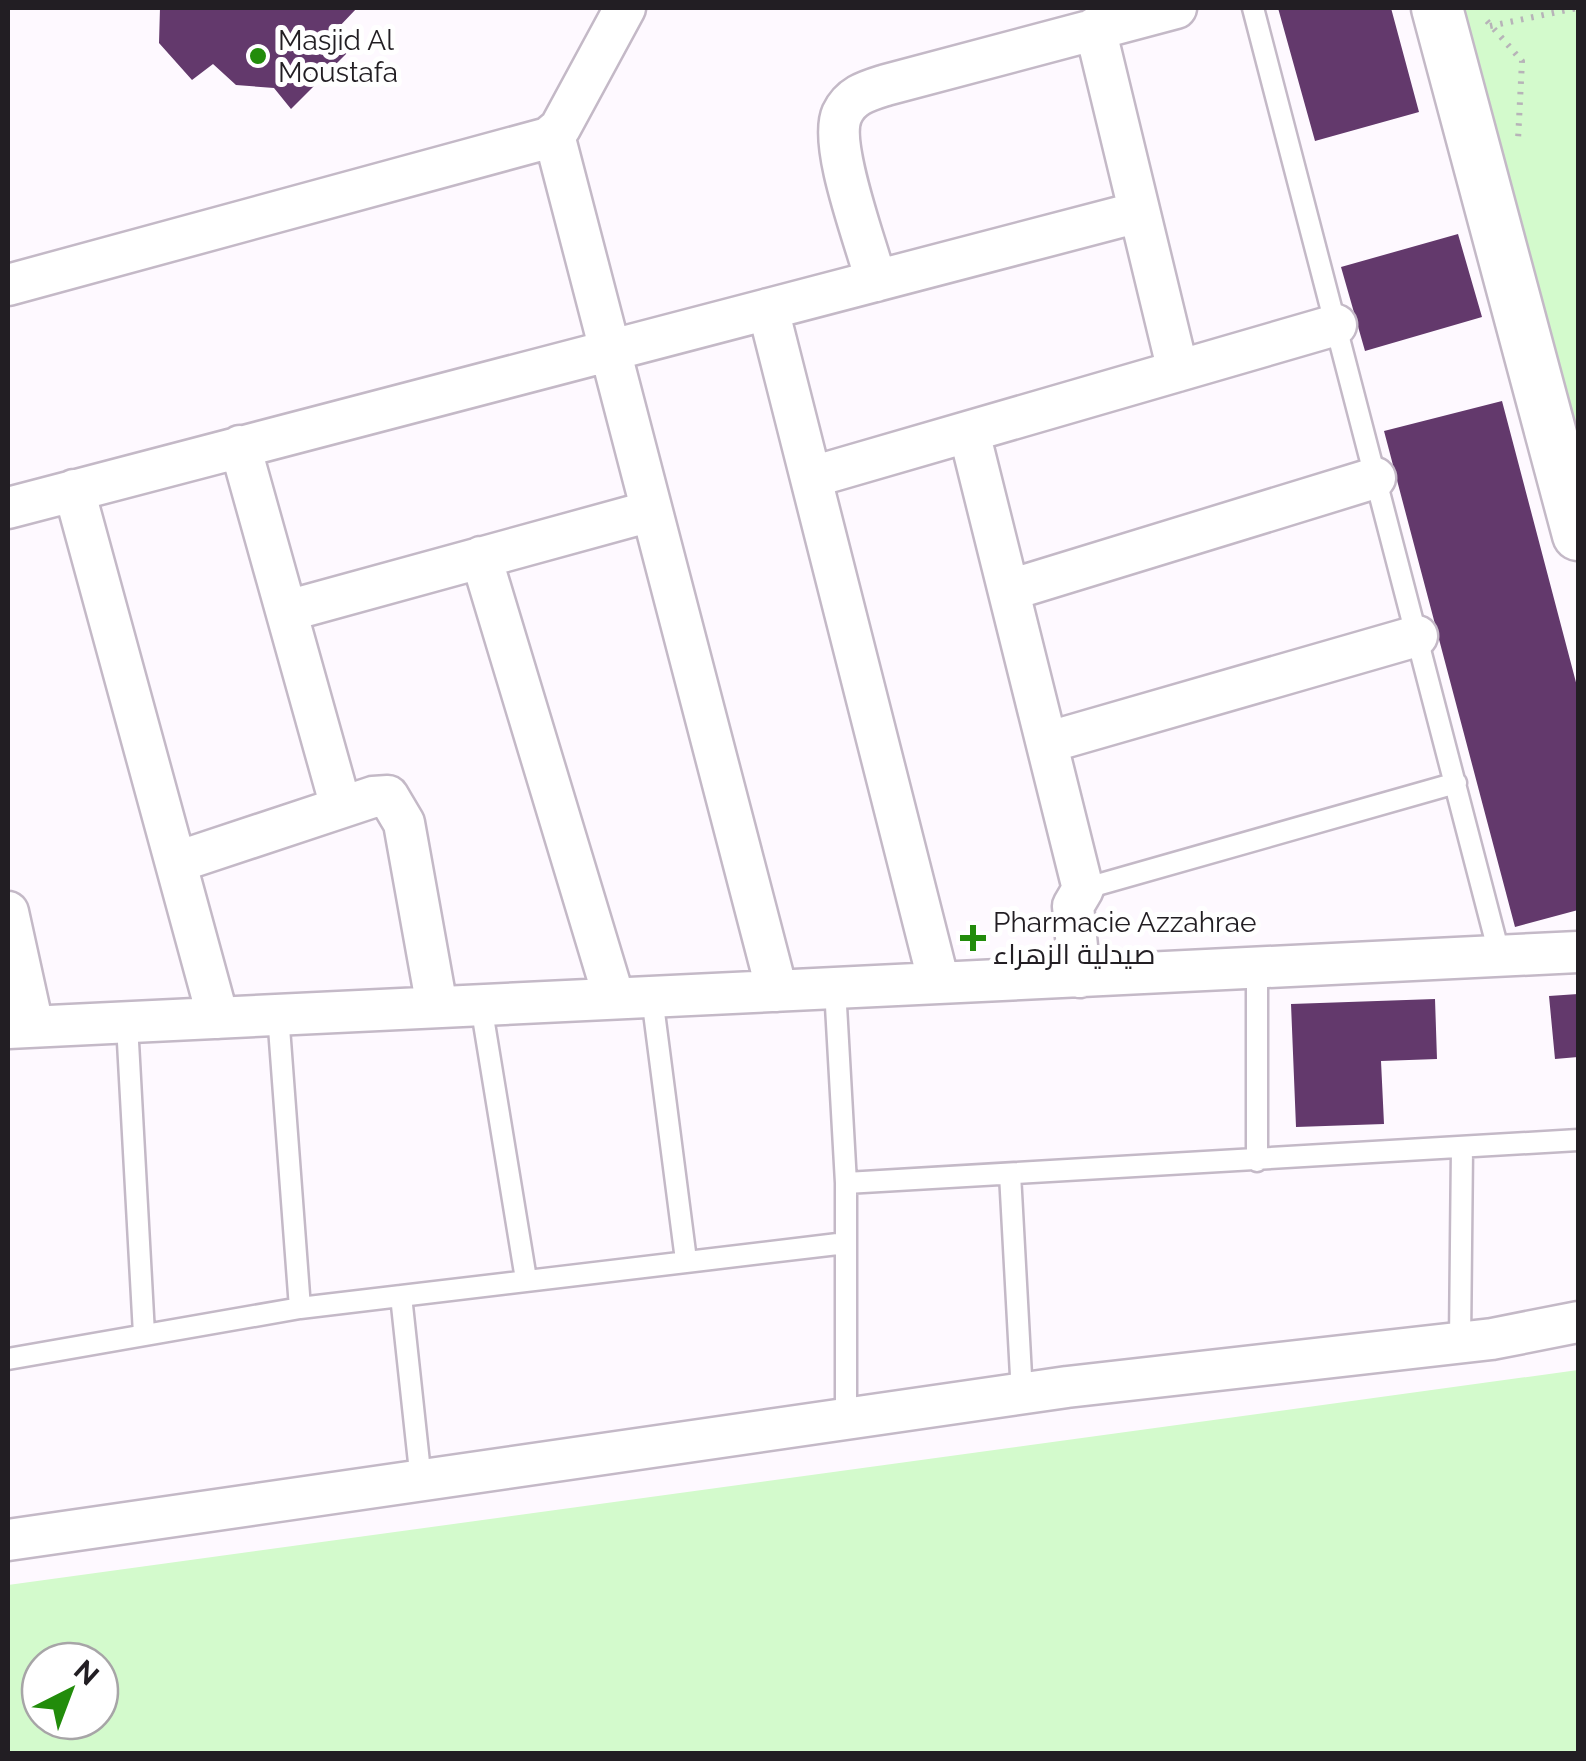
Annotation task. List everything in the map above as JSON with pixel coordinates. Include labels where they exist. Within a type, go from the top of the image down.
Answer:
[{"type":"street","points":[[625,8],[554,135],[777,991]]},
{"type":"street","points":[[876,281],[837,134],[849,102],[874,89],[1176,8]]},
{"type":"street","points":[[1458,18],[1578,534]]},
{"type":"street","points":[[1094,28],[1178,370]]},
{"type":"street","points":[[8,286],[554,135]]},
{"type":"street","points":[[8,508],[1138,212]]},
{"type":"street","points":[[768,309],[939,983]]},
{"type":"street","points":[[812,477],[1336,326]]},
{"type":"street","points":[[969,432],[1083,890],[1073,906],[1080,976]]},
{"type":"street","points":[[240,446],[340,807]]},
{"type":"street","points":[[1010,590],[1375,478]]},
{"type":"street","points":[[74,490],[218,1018]]},
{"type":"street","points":[[287,610],[652,512]]},
{"type":"street","points":[[482,557],[633,997]]},
{"type":"street","points":[[1049,742],[1417,636]]},
{"type":"street","points":[[177,862],[381,795],[399,808],[437,1007]]},
{"type":"street","points":[[8,912],[20,1027],[1578,952]]},
{"type":"street","points":[[8,1540],[1022,1394],[1460,1342],[1578,1322]]},
{"type":"lane","points":[[1253,8],[1500,957]]},
{"type":"lane","points":[[1083,890],[1456,783]]},
{"type":"lane","points":[[1257,970],[1257,1161]]},
{"type":"lane","points":[[835,988],[846,1183],[846,1420]]},
{"type":"lane","points":[[633,997],[686,1260]]},
{"type":"lane","points":[[481,1005],[526,1280]]},
{"type":"lane","points":[[278,1014],[300,1308]]},
{"type":"lane","points":[[127,1024],[144,1334]]},
{"type":"lane","points":[[846,1183],[1578,1140]]},
{"type":"lane","points":[[1460,1342],[1462,1148]]},
{"type":"lane","points":[[1010,1174],[1022,1394]]},
{"type":"lane","points":[[8,1359],[300,1308],[846,1243]]},
{"type":"lane","points":[[401,1296],[420,1481]]},
{"type":"path","points":[[1458,18],[1577,8]]},
{"type":"green space","points":[[1449,8],[1578,8],[1578,489]]},
{"type":"green space","points":[[1578,1370],[1578,1753],[8,1753],[8,1585]]},
{"type":"building","name":"Masjid Al Moustafa","points":[[160,8],[357,8],[336,30],[353,47],[291,109],[274,88],[236,85],[213,64],[192,80],[159,43]]},
{"type":"building","points":[[1278,8],[1391,8],[1419,112],[1315,141]]},
{"type":"building","points":[[1458,234],[1482,317],[1365,351],[1341,267]]},
{"type":"building","points":[[1502,401],[1578,690],[1578,910],[1515,927],[1384,431]]},
{"type":"building","points":[[1578,994],[1578,1057],[1555,1059],[1549,996]]},
{"type":"building","points":[[1435,999],[1437,1059],[1381,1061],[1384,1124],[1296,1127],[1291,1004]]},
{"type":"place","name":"Masjid Al Moustafa","points":[[258,56]]},
{"type":"place","name":"Pharmacie Azzahrae صيدلية الزهراء","points":[[973,938]]}]
